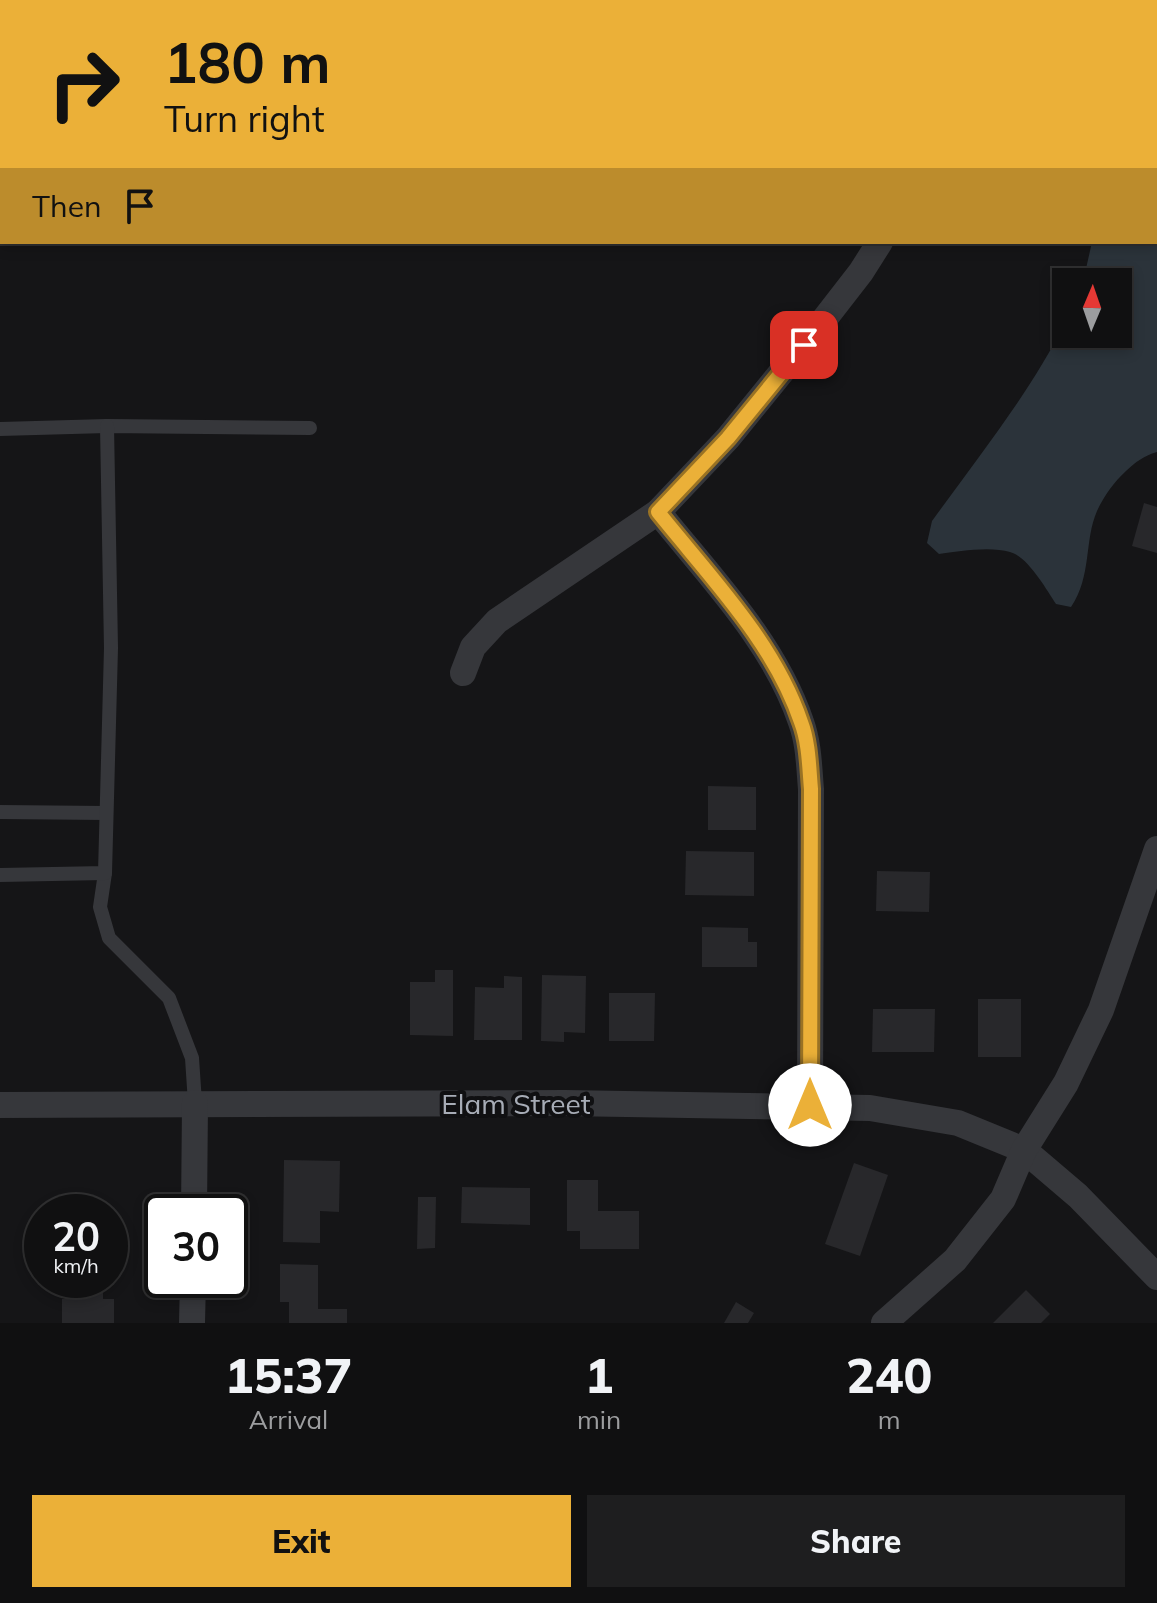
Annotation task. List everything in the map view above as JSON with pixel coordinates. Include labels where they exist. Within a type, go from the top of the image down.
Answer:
[{"type":"street","points":[[463,673],[473,647],[497,621],[658,512],[747,415],[861,272],[879,244]]},
{"type":"street","points":[[658,512],[755,634],[781,676],[801,722],[808,752],[811,789],[810,1105]]},
{"type":"street","points":[[884,1323],[955,1260],[1003,1199],[1024,1150],[1066,1083],[1101,1010],[1157,849]]},
{"type":"street","points":[[194,1194],[195,1103]]},
{"type":"street","name":"Elam Street","points":[[0,1105],[810,1105],[870,1108],[958,1123],[1024,1150],[1078,1196],[1157,1277]]},
{"type":"street","points":[[192,1323],[193,1298]]},
{"type":"lane","points":[[107,426],[111,648],[105,873],[100,907],[109,938],[169,998],[192,1058],[195,1103]]},
{"type":"lane","points":[[0,429],[107,426],[310,428]]},
{"type":"lane","points":[[0,812],[106,813]]},
{"type":"lane","points":[[0,875],[105,873]]},
{"type":"shaded area","points":[[1092,244],[1157,244],[1157,452],[1126,471],[1100,505],[1090,534],[1082,583],[1071,607],[1056,604],[1042,582],[1017,555],[984,549],[939,554],[927,543],[932,521],[1020,399],[1052,348],[1132,348],[1132,268],[1086,268]]},
{"type":"building","points":[[1144,503],[1157,507],[1157,553],[1132,546]]},
{"type":"building","points":[[708,786],[756,787],[756,830],[708,830]]},
{"type":"building","points":[[686,851],[754,852],[754,896],[685,895]]},
{"type":"building","points":[[877,871],[930,872],[929,912],[876,911]]},
{"type":"building","points":[[702,927],[748,928],[748,942],[757,942],[757,967],[702,967]]},
{"type":"building","points":[[435,970],[453,970],[453,1036],[410,1035],[410,982],[435,982]]},
{"type":"building","points":[[542,975],[586,976],[585,1033],[564,1032],[564,1042],[541,1041]]},
{"type":"building","points":[[504,976],[522,977],[522,1040],[474,1040],[475,987],[504,988]]},
{"type":"building","points":[[609,993],[655,993],[654,1041],[609,1041]]},
{"type":"building","points":[[978,999],[1021,999],[1021,1057],[978,1057]]},
{"type":"building","points":[[873,1009],[935,1009],[934,1052],[872,1052]]},
{"type":"building","points":[[284,1160],[340,1161],[339,1212],[320,1211],[320,1243],[283,1242]]},
{"type":"building","points":[[854,1163],[888,1175],[860,1256],[825,1244]]},
{"type":"building","points":[[567,1180],[598,1180],[598,1211],[639,1211],[639,1249],[580,1249],[580,1231],[567,1231]]},
{"type":"building","points":[[462,1187],[530,1188],[530,1225],[461,1223]]},
{"type":"building","points":[[418,1197],[436,1197],[435,1248],[417,1249]]},
{"type":"building","points":[[280,1264],[318,1265],[318,1309],[347,1309],[347,1323],[289,1323],[289,1302],[280,1302]]},
{"type":"building","points":[[1026,1290],[1050,1314],[1041,1323],[993,1323]]},
{"type":"building","points":[[62,1299],[114,1299],[114,1323],[62,1323]]},
{"type":"building","points":[[736,1302],[754,1313],[748,1323],[724,1323]]},
{"type":"route","points":[[804,345],[728,438],[658,512],[755,634],[781,676],[801,722],[808,752],[811,789],[810,1105]]}]
